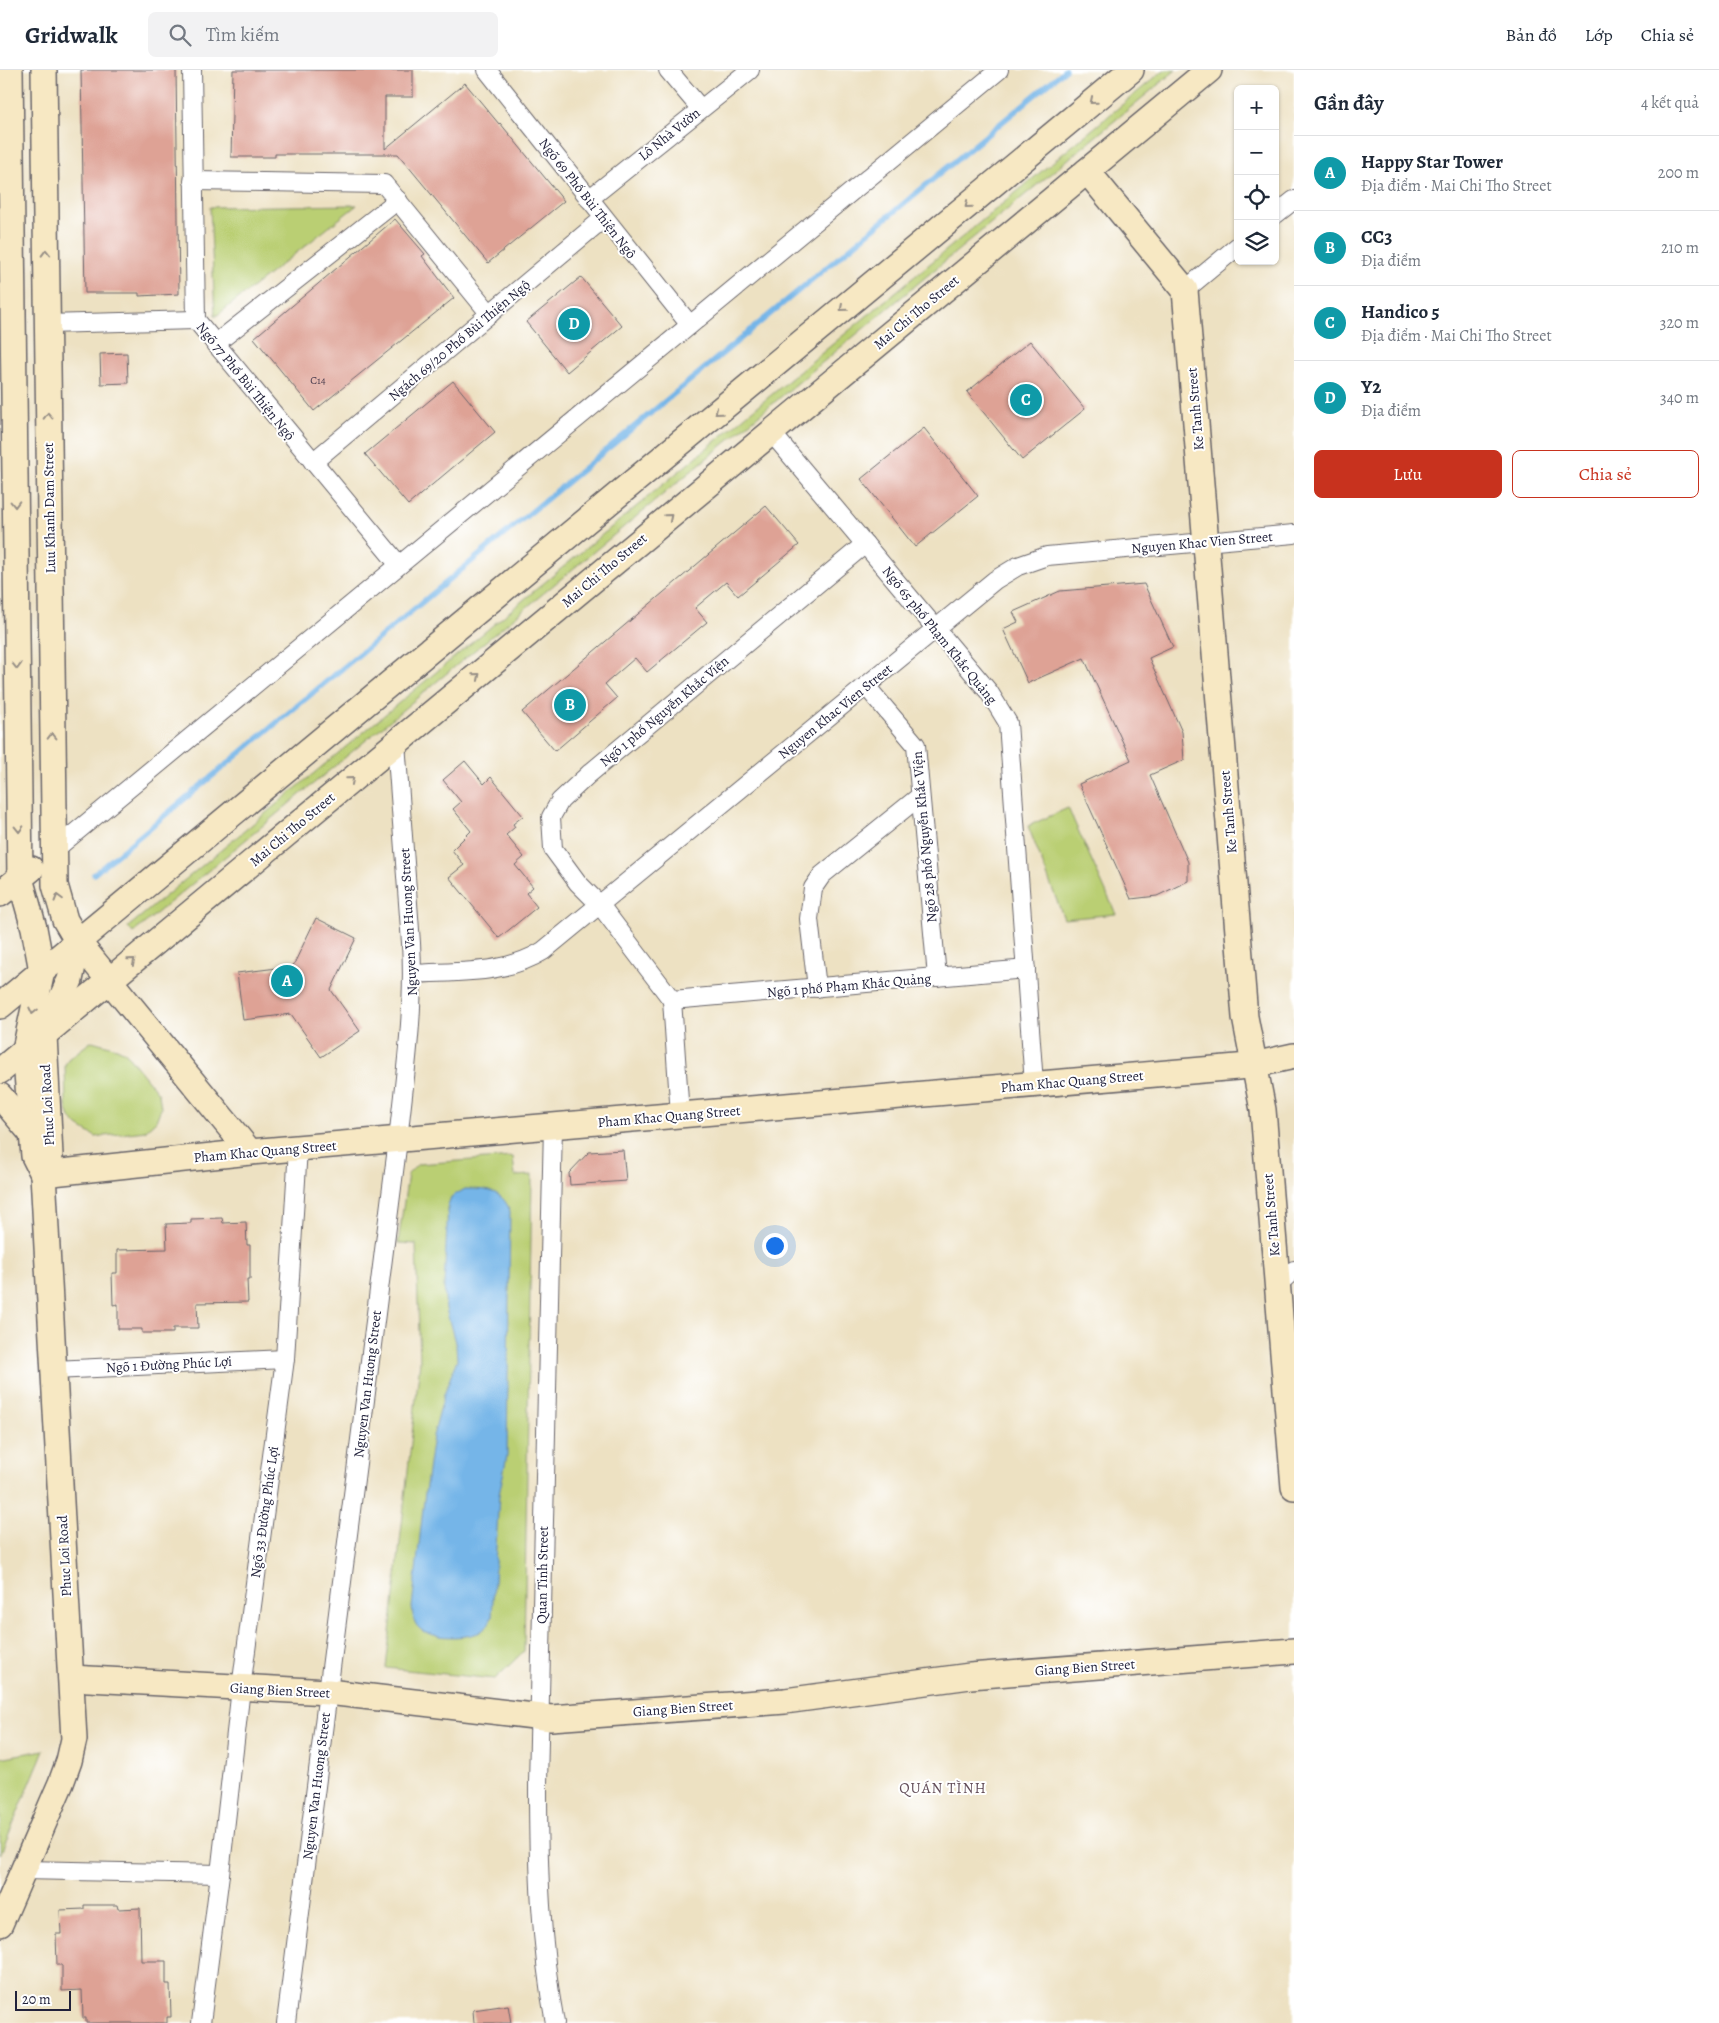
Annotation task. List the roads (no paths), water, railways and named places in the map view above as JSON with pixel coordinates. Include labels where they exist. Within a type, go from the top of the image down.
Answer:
[{"type":"street","points":[[10,70],[7,401],[20,878],[34,928],[42,971]]},
{"type":"street","name":"Luu Khanh Dam Street","points":[[44,70],[53,851],[56,891],[65,920],[78,942],[250,1152]]},
{"type":"street","name":"Ngõ 77 Phố Bùi Thiện Ngộ","points":[[192,70],[196,320],[399,565]]},
{"type":"street","name":"Ngõ 69 Phố Bùi Thiện Ngô","points":[[487,70],[690,325]]},
{"type":"street","points":[[668,70],[700,108]]},
{"type":"street","name":"Lô Nhà Vườn","points":[[589,199],[700,108],[750,70]]},
{"type":"street","points":[[0,894],[999,70]]},
{"type":"street","points":[[0,1006],[1131,70]]},
{"type":"street","name":"Mai Chi Tho Street","points":[[0,1071],[1209,70]]},
{"type":"street","points":[[1087,170],[1185,290],[1234,249]]},
{"type":"street","points":[[193,181],[384,184],[490,314]]},
{"type":"street","points":[[215,344],[398,200]]},
{"type":"street","points":[[1279,212],[1294,200]]},
{"type":"street","name":"Ngách 69/20 Phố Bùi Thiện Ngộ","points":[[313,462],[604,218]]},
{"type":"street","name":"Ke Tanh Street","points":[[1185,290],[1245,1017],[1263,1110],[1286,1277],[1294,1478]]},
{"type":"street","points":[[47,324],[196,320]]},
{"type":"street","name":"Ngõ 65 phố Phạm Khắc Quảng","points":[[771,432],[989,692],[1008,723],[1034,1084]]},
{"type":"street","name":"Nguyen Khac Vien Street","points":[[413,974],[498,969],[520,963],[543,951],[995,580],[1010,570],[1047,556],[1294,534]]},
{"type":"street","name":"Ngõ 1 phố Nguyễn Khắc Viện","points":[[600,905],[578,884],[554,849],[551,817],[560,801],[588,774],[865,544]]},
{"type":"street","name":"Ngõ 28 phố Nguyễn Khắc Viện","points":[[866,686],[916,745],[937,977]]},
{"type":"street","name":"Nguyen Van Huong Street","points":[[286,2023],[398,1140],[412,1011],[413,974],[396,743]]},
{"type":"street","points":[[817,988],[809,919],[813,888],[822,875],[920,796]]},
{"type":"street","points":[[600,905],[672,1000],[680,1115]]},
{"type":"street","points":[[44,1034],[70,980],[78,942]]},
{"type":"street","name":"Ngõ 1 phố Phạm Khắc Quảng","points":[[672,1000],[1026,970]]},
{"type":"street","points":[[42,971],[70,980],[109,980]]},
{"type":"street","name":"Phuc Loi Road","points":[[0,1924],[69,1761],[74,1739],[43,1174],[34,1156],[25,1050],[42,971]]},
{"type":"street","name":"Phuc Loi Road","points":[[43,1174],[50,1156],[44,1034]]},
{"type":"street","name":"Pham Khac Quang Street","points":[[43,1174],[250,1152],[1254,1064],[1294,1056]]},
{"type":"street","points":[[0,1096],[32,1134]]},
{"type":"street","name":"Quan Tinh Street","points":[[553,1126],[539,1717],[538,1868],[543,1939],[555,2023]]},
{"type":"street","name":"Ngõ 33 Đường Phúc Lợi","points":[[200,2023],[220,1874],[241,1688],[285,1359],[298,1148]]},
{"type":"street","name":"Ngõ 1 Đường Phúc Lợi","points":[[54,1370],[285,1359]]},
{"type":"street","name":"Giang Bien Street","points":[[71,1678],[328,1692],[539,1717],[785,1701],[970,1676],[1294,1651]]},
{"type":"street","points":[[24,1870],[220,1874]]},
{"type":"water","points":[[465,1189],[486,1190],[498,1194],[507,1204],[510,1211],[507,1456],[499,1495],[492,1617],[486,1627],[480,1632],[467,1636],[450,1637],[433,1635],[420,1629],[415,1622],[412,1607],[433,1436],[444,1395],[457,1359],[456,1346],[446,1309],[444,1287],[448,1205],[451,1197]]},
{"type":"waterway","points":[[94,874],[1065,70]]},
{"type":"place","name":"Y2","points":[[574,324]]},
{"type":"place","name":"Handico 5","points":[[1026,400]]},
{"type":"place","name":"CC3","points":[[570,705]]},
{"type":"place","name":"Happy Star Tower","points":[[287,981]]},
{"type":"district","name":"QUÁN TÌNH","points":[[943,1788]]}]
